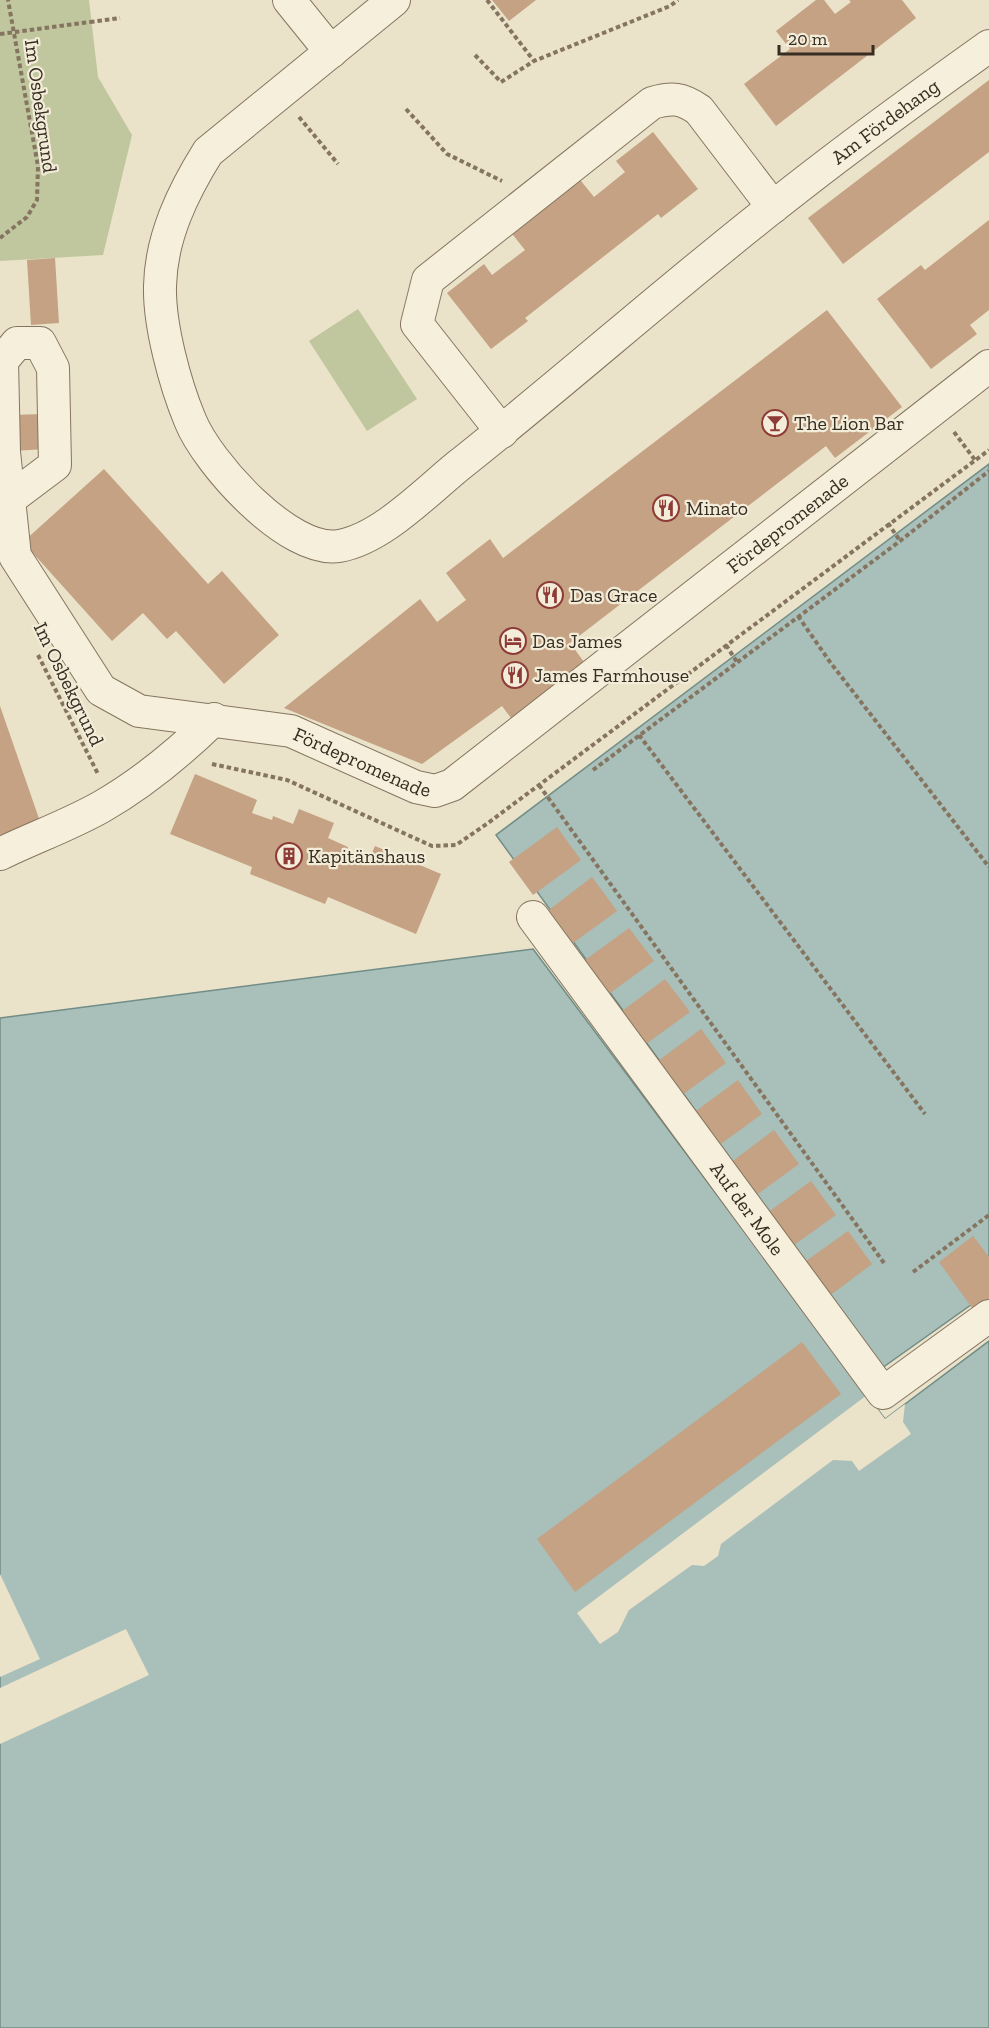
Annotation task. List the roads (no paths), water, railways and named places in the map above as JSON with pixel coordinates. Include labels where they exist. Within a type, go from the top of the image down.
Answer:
[{"type":"street","points":[[290,0],[330,52]]},
{"type":"street","name":"Am Fördehang","points":[[394,0],[208,152],[187,185],[164,248],[160,288],[170,361],[191,423],[224,473],[267,517],[307,543],[337,546],[371,535],[502,432],[779,202],[989,46]]},
{"type":"street","points":[[502,432],[417,324],[428,280],[652,103],[668,98],[684,100],[699,110],[779,202]]},
{"type":"street","name":"Fördepromenade","points":[[7,501],[15,556],[101,690],[139,711],[214,719],[291,731],[417,787],[435,791],[452,784],[989,366]]},
{"type":"street","points":[[0,854],[99,808],[175,757],[214,719]]},
{"type":"street","name":"Auf der Mole","points":[[533,917],[883,1393],[989,1316]]},
{"type":"water","points":[[989,464],[989,1292],[882,1368],[496,835]]},
{"type":"water","points":[[533,949],[885,1419],[989,1341],[989,2028],[0,2028],[0,1018]]},
{"type":"place","name":"The Lion Bar","points":[[775,423]]},
{"type":"place","name":"Minato","points":[[666,508]]},
{"type":"place","name":"Das Grace","points":[[550,595]]},
{"type":"place","name":"Das James","points":[[513,641]]},
{"type":"place","name":"James Farmhouse","points":[[515,675]]},
{"type":"place","name":"Kapitänshaus","points":[[289,856]]}]
